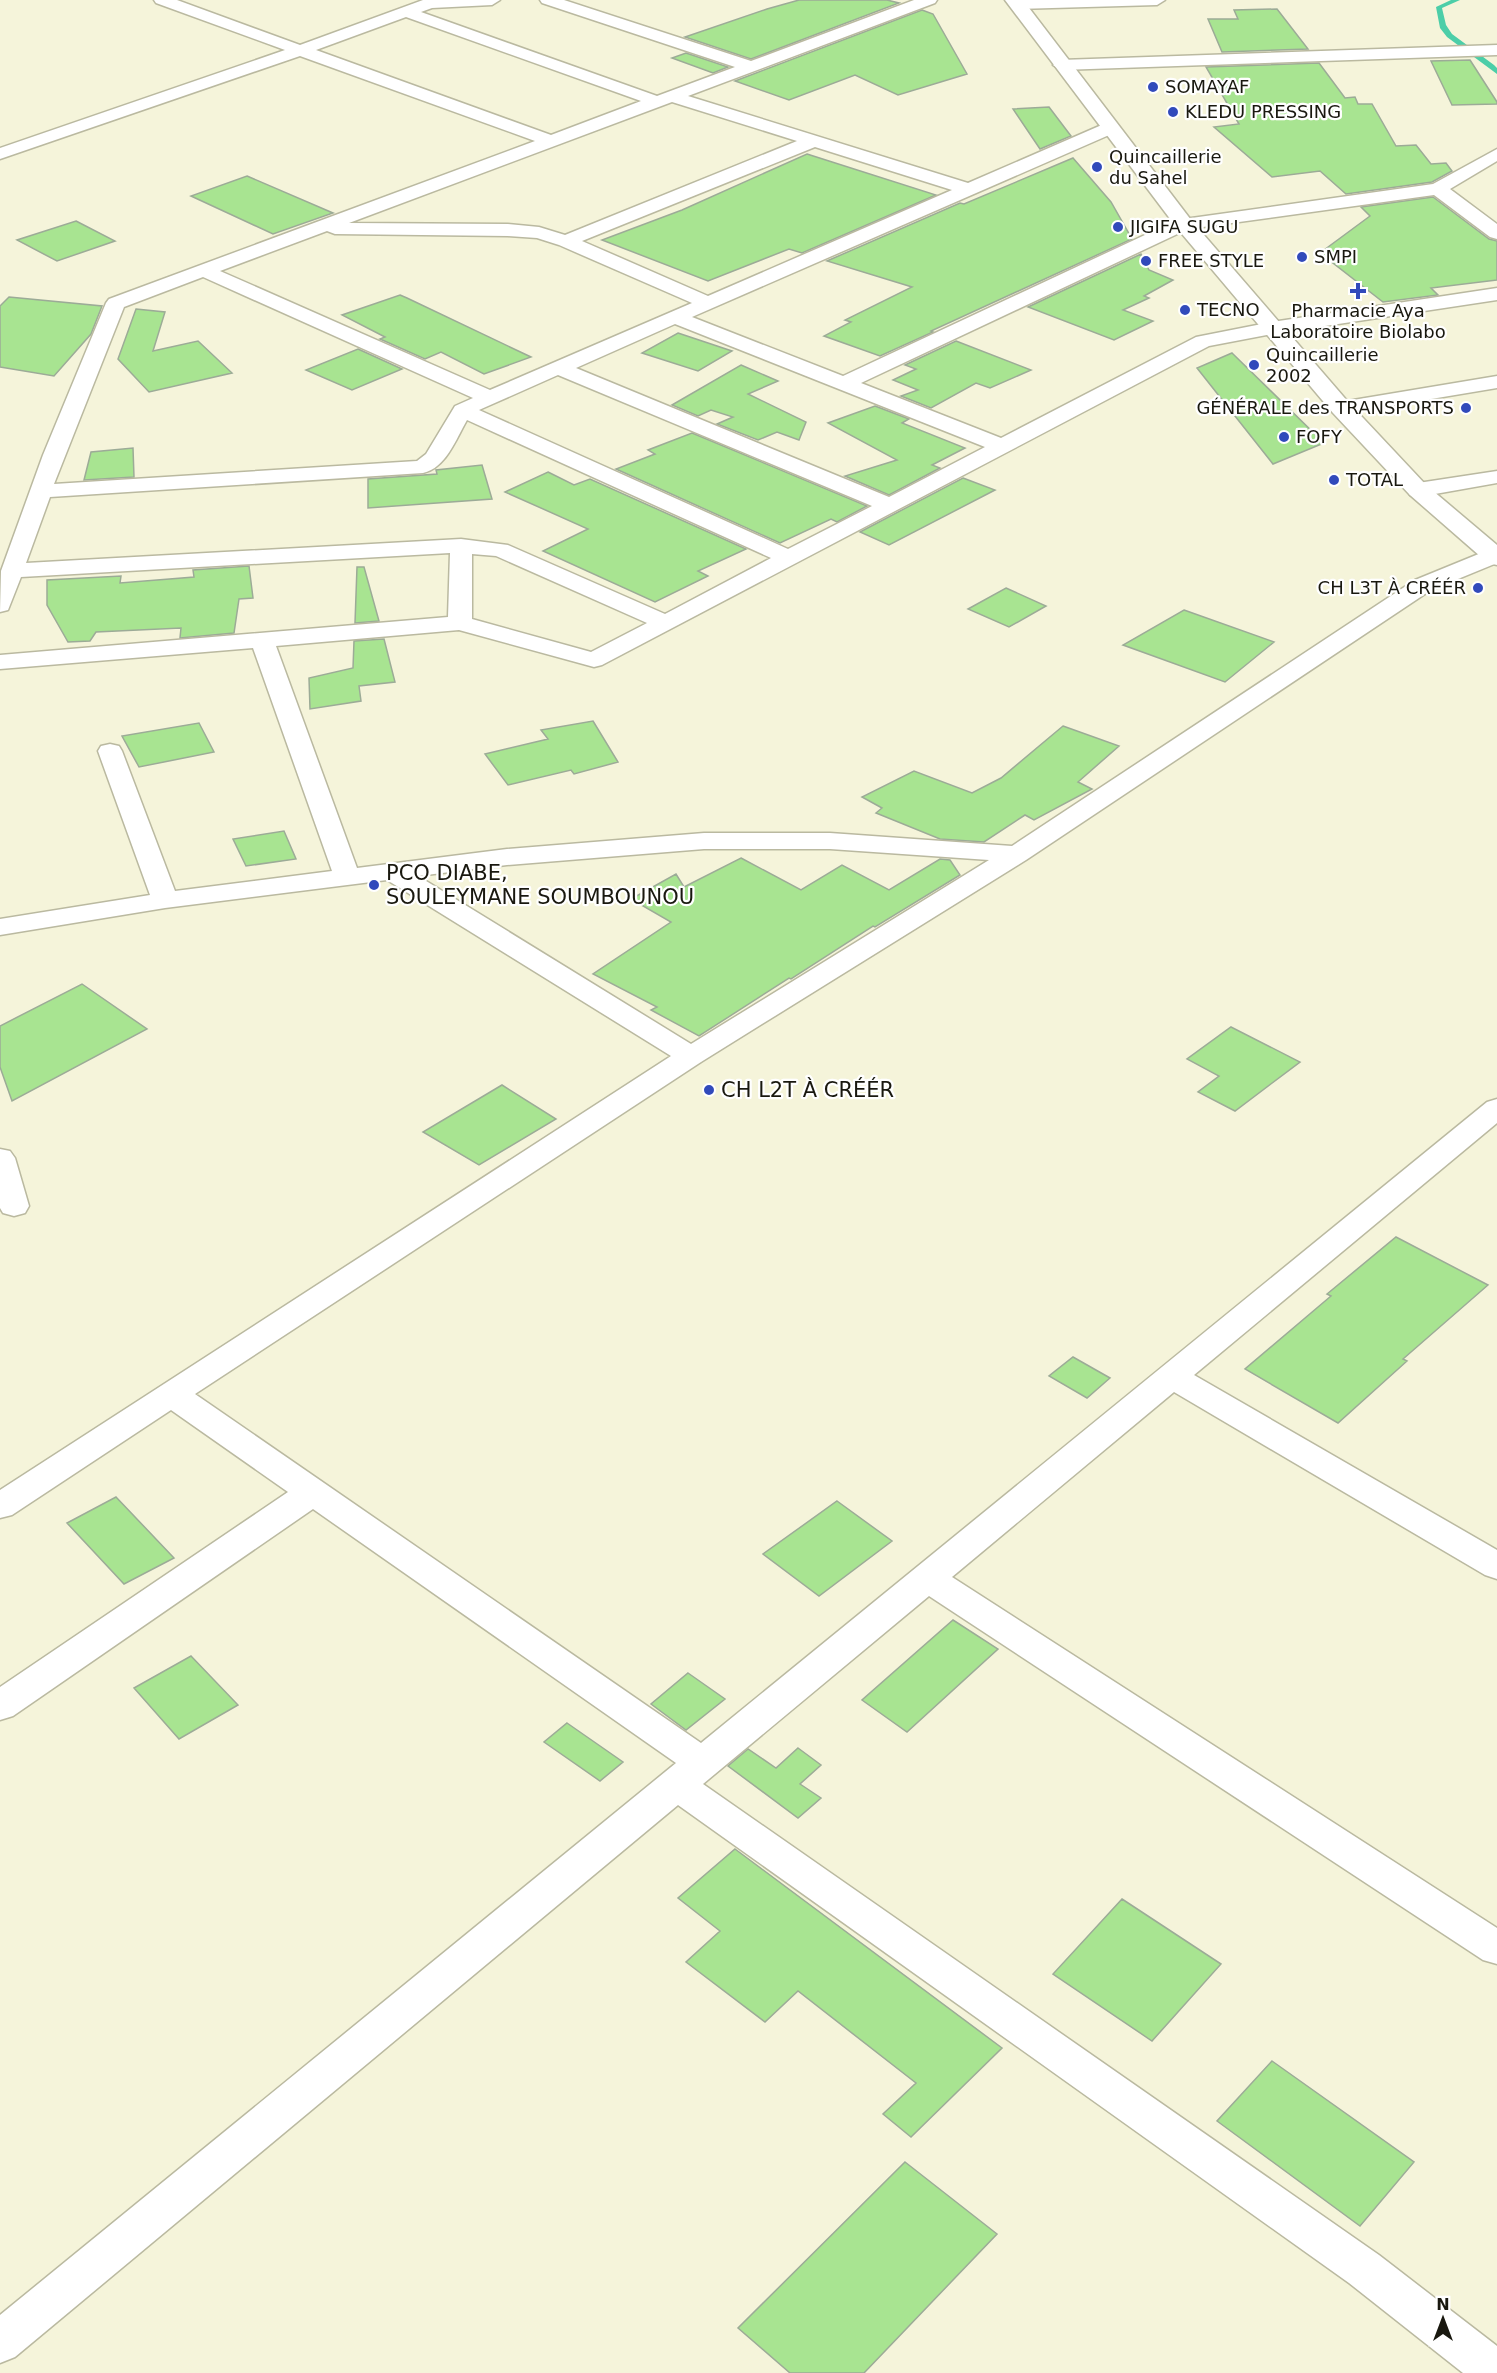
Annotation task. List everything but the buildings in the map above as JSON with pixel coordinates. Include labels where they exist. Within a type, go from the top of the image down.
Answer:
[{"type":"main road","points":[[1016,2],[1061,65],[1184,224],[1341,408],[1418,490],[1496,557]]},
{"type":"street","points":[[162,0],[551,141]]},
{"type":"street","points":[[0,154],[302,50],[406,12],[425,2],[492,0]]},
{"type":"street","points":[[548,0],[750,66]]},
{"type":"street","points":[[0,604],[41,491],[116,303],[929,0]]},
{"type":"street","points":[[1016,2],[1157,0]]},
{"type":"street","points":[[406,12],[664,99],[813,141],[968,189]]},
{"type":"street","points":[[1061,65],[1497,50]]},
{"type":"street","points":[[41,491],[423,467],[434,458],[462,410],[1110,128]]},
{"type":"street","points":[[566,241],[813,141]]},
{"type":"street","points":[[843,384],[1184,224],[1438,189],[1497,154]]},
{"type":"street","points":[[1438,189],[1497,233]]},
{"type":"street","points":[[318,228],[508,230],[539,233],[566,241],[708,303]]},
{"type":"street","points":[[203,270],[490,398]]},
{"type":"street","points":[[0,662],[460,623],[594,660],[1203,341],[1272,328],[1497,294]]},
{"type":"street","points":[[674,317],[1002,446]]},
{"type":"street","points":[[558,368],[889,506]]},
{"type":"street","points":[[1341,408],[1497,382]]},
{"type":"street","points":[[462,410],[789,558]]},
{"type":"street","points":[[1418,490],[1497,477]]},
{"type":"street","points":[[12,571],[461,546],[500,550],[667,623]]},
{"type":"street","points":[[460,623],[461,546]]},
{"type":"street","points":[[0,1506],[691,1056],[1017,854],[1423,585],[1496,557]]},
{"type":"street","points":[[262,640],[347,877]]},
{"type":"street","points":[[110,751],[165,900]]},
{"type":"street","points":[[0,927],[165,900],[391,871],[507,857],[704,841],[830,841],[1017,854]]},
{"type":"street","points":[[391,871],[691,1056]]},
{"type":"street","points":[[0,2342],[1497,1108]]},
{"type":"street","points":[[0,1158],[14,1206]]},
{"type":"street","points":[[1171,1376],[1497,1566]]},
{"type":"street","points":[[173,1395],[313,1492],[690,1774],[1355,2263],[1497,2373]]},
{"type":"street","points":[[0,1706],[313,1492]]},
{"type":"street","points":[[927,1578],[1497,1948]]},
{"type":"waterway","points":[[1457,0],[1439,7],[1445,30],[1497,72]]},
{"type":"place","name":"SOMAYAF","points":[[1153,87]]},
{"type":"place","name":"KLEDU PRESSING","points":[[1173,112]]},
{"type":"place","name":"Quincaillerie du Sahel","points":[[1097,167]]},
{"type":"place","name":"JIGIFA SUGU","points":[[1118,227]]},
{"type":"place","name":"SMPI","points":[[1302,257]]},
{"type":"place","name":"FREE STYLE","points":[[1146,261]]},
{"type":"place","name":"Pharmacie Aya Laboratoire Biolabo","points":[[1358,291]]},
{"type":"place","name":"TECNO","points":[[1185,310]]},
{"type":"place","name":"Quincaillerie 2002","points":[[1254,365]]},
{"type":"place","name":"GÉNÉRALE des TRANSPORTS","points":[[1466,408]]},
{"type":"place","name":"FOFY","points":[[1284,437]]},
{"type":"place","name":"TOTAL","points":[[1334,480]]},
{"type":"place","name":"CH L3T À CRÉÉR","points":[[1478,588]]},
{"type":"place","name":"PCO DIABE, SOULEYMANE SOUMBOUNOU","points":[[374,885]]},
{"type":"place","name":"CH L2T À CRÉÉR","points":[[709,1090]]}]
